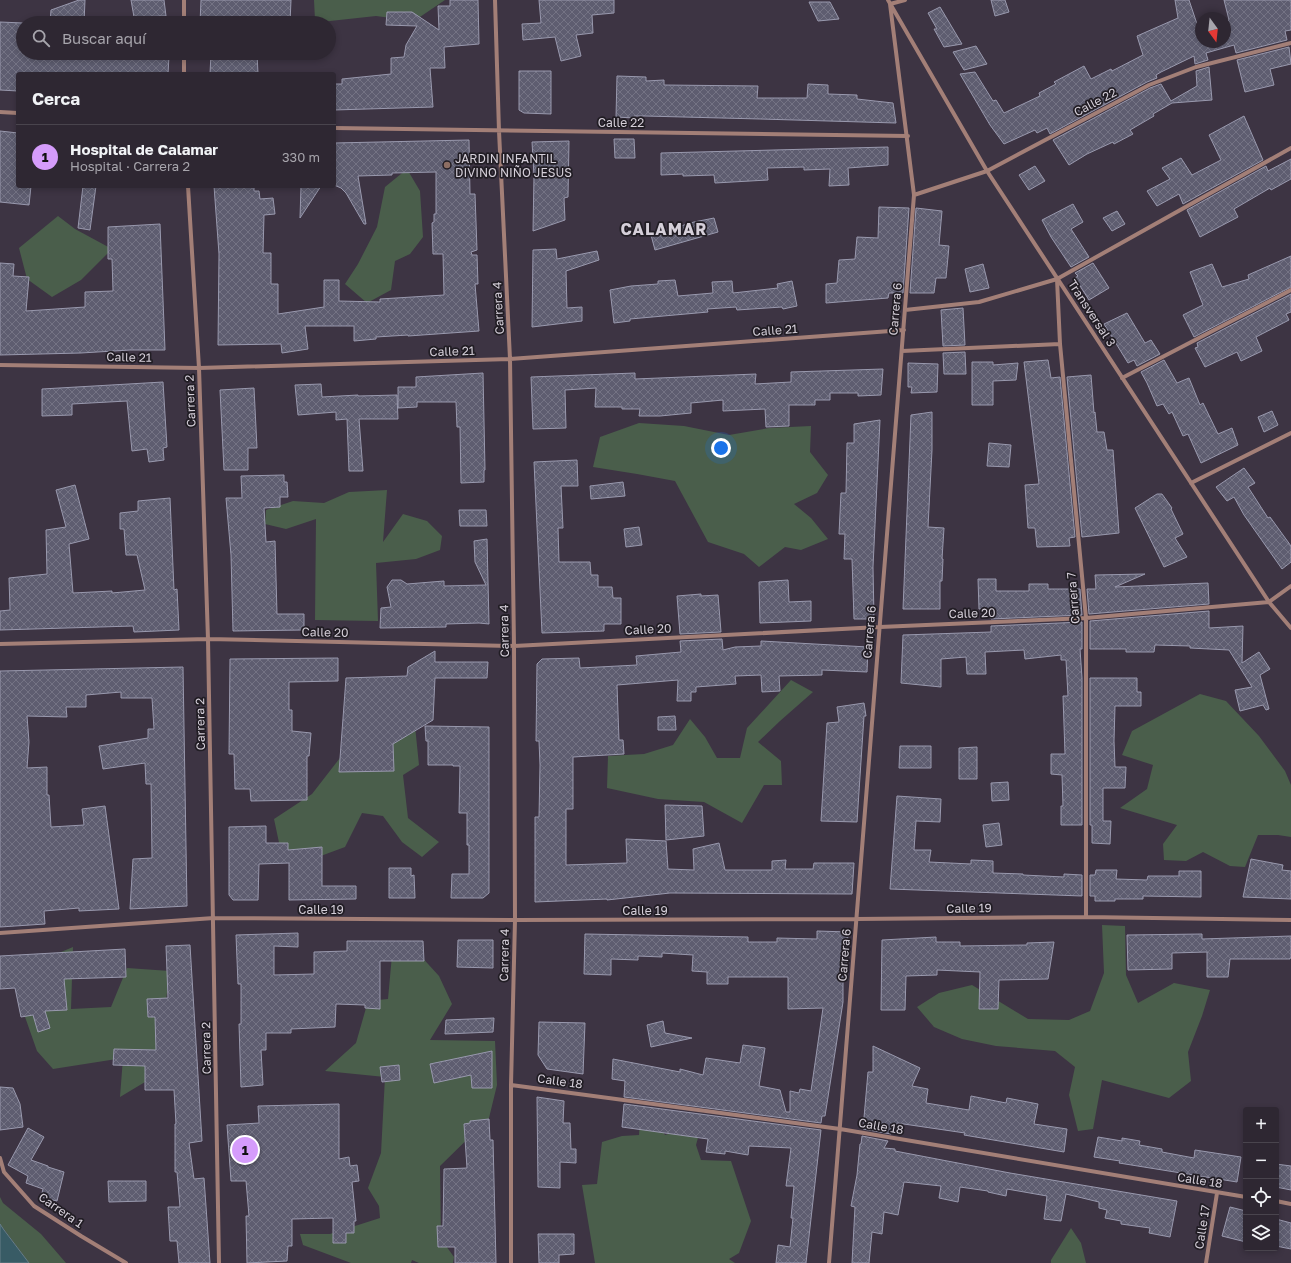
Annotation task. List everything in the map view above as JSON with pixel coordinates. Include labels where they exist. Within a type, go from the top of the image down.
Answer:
[{"type":"street","points":[[184,0],[184,16]]},
{"type":"street","name":"Carrera 4","points":[[495,0],[499,131],[510,360],[514,646],[515,920],[511,1085],[511,1263]]},
{"type":"street","points":[[889,2],[905,0]]},
{"type":"street","name":"Carrera 6","points":[[829,1263],[914,195],[908,136],[889,2]]},
{"type":"street","name":"Transversal 3","points":[[889,2],[987,171],[1269,602],[1291,628]]},
{"type":"street","name":"Calle 22","points":[[914,195],[987,171],[1149,85],[1196,67],[1291,43]]},
{"type":"street","points":[[184,60],[184,72]]},
{"type":"street","points":[[0,112],[16,113]]},
{"type":"street","name":"Calle 22","points":[[336,128],[908,136]]},
{"type":"street","points":[[906,310],[980,302],[1057,279],[1291,148]]},
{"type":"street","name":"Carrera 2","points":[[188,188],[199,368],[208,639],[219,1263]]},
{"type":"street","name":"Carrera 7","points":[[1057,279],[1060,344],[1086,618],[1086,916]]},
{"type":"street","points":[[1122,378],[1291,290]]},
{"type":"street","name":"Calle 21","points":[[0,365],[199,368],[510,360],[904,330]]},
{"type":"street","points":[[902,351],[1060,344]]},
{"type":"street","points":[[1191,483],[1291,433]]},
{"type":"street","points":[[1269,602],[1291,586]]},
{"type":"street","name":"Calle 20","points":[[0,644],[208,639],[514,646],[1086,618],[1269,602]]},
{"type":"street","name":"Calle 19","points":[[0,933],[214,918],[515,920],[856,919],[1086,916],[1291,920]]},
{"type":"street","name":"Calle 18","points":[[511,1085],[840,1129],[1243,1197]]},
{"type":"street","name":"Carrera 1","points":[[0,1158],[4,1172],[34,1206],[126,1263]]},
{"type":"street","name":"Calle 17","points":[[1206,1263],[1217,1193]]},
{"type":"street","points":[[1279,1202],[1291,1204]]},
{"type":"green space","points":[[314,0],[445,0],[414,21],[376,16],[336,20],[336,16],[315,16]]},
{"type":"green space","points":[[407,169],[420,191],[423,237],[410,254],[395,261],[391,290],[367,303],[345,284],[358,264],[377,227],[385,187]]},
{"type":"green space","points":[[58,216],[75,229],[112,249],[81,280],[52,297],[27,279],[19,248]]},
{"type":"green space","points":[[639,423],[684,426],[729,435],[769,428],[811,426],[810,452],[828,475],[817,493],[794,504],[811,518],[828,539],[801,550],[785,547],[759,567],[744,554],[708,542],[675,481],[593,467],[600,437]]},
{"type":"green space","points":[[387,490],[383,542],[403,514],[427,521],[442,536],[440,550],[416,559],[376,563],[378,621],[315,620],[316,519],[286,529],[265,524],[266,510],[293,501],[324,503],[349,492]]},
{"type":"green space","points":[[791,680],[813,692],[758,742],[781,761],[782,785],[764,785],[742,823],[704,802],[658,799],[607,788],[608,756],[644,754],[673,745],[690,719],[705,737],[717,758],[740,758],[747,728]]},
{"type":"green space","points":[[1200,694],[1226,701],[1259,736],[1285,771],[1291,785],[1291,837],[1278,835],[1258,835],[1245,867],[1230,866],[1203,852],[1186,861],[1164,860],[1163,844],[1177,825],[1120,808],[1147,789],[1153,765],[1122,755],[1132,731]]},
{"type":"green space","points":[[415,726],[419,765],[403,775],[408,818],[439,842],[422,857],[402,842],[383,816],[362,813],[345,847],[318,857],[281,852],[274,819],[312,794],[343,754]]},
{"type":"green space","points":[[1102,925],[1125,926],[1126,975],[1138,1003],[1174,983],[1210,990],[1188,1052],[1191,1081],[1169,1098],[1102,1080],[1093,1129],[1078,1131],[1069,1095],[1075,1067],[1055,1051],[996,1046],[962,1039],[934,1027],[917,1007],[939,993],[972,985],[1028,1019],[1069,1020],[1090,1011],[1104,973]]},
{"type":"green space","points":[[73,947],[71,1009],[111,1007],[127,968],[170,971],[165,1007],[170,1067],[120,1097],[123,1058],[53,1069],[37,1051],[18,997],[25,967]]},
{"type":"green space","points":[[418,953],[439,976],[452,1004],[430,1040],[495,1041],[497,1085],[489,1118],[440,1166],[441,1239],[454,1257],[453,1263],[419,1263],[412,1260],[411,1263],[351,1263],[303,1245],[300,1234],[330,1234],[380,1218],[379,1206],[368,1188],[381,1153],[385,1077],[325,1071],[356,1043],[368,1001],[388,999],[392,955]]},
{"type":"green space","points":[[640,1119],[658,1123],[665,1135],[702,1123],[696,1145],[701,1160],[731,1161],[751,1221],[739,1253],[729,1259],[735,1263],[595,1263],[582,1185],[597,1184],[602,1142],[622,1136],[639,1135]]},
{"type":"green space","points":[[0,1197],[3,1203],[41,1234],[66,1263],[29,1263],[0,1224]]},
{"type":"green space","points":[[1071,1228],[1081,1243],[1086,1263],[1051,1263],[1051,1260]]},
{"type":"water","points":[[0,1224],[4,1230],[29,1263],[0,1263]]},
{"type":"building","points":[[79,0],[85,0],[84,16],[51,16],[51,10]]},
{"type":"building","points":[[131,0],[164,0],[166,16],[134,16]]},
{"type":"building","points":[[201,0],[291,0],[290,16],[200,16]]},
{"type":"building","points":[[450,0],[478,0],[479,44],[444,47],[445,68],[430,68],[433,107],[336,110],[336,84],[342,84],[342,79],[391,74],[391,58],[404,57],[406,45],[417,26],[386,25],[387,12],[412,12],[439,30],[438,6],[450,6]]},
{"type":"building","points":[[539,0],[614,0],[614,13],[592,15],[593,33],[576,35],[581,56],[561,61],[555,37],[523,40],[522,24],[541,23]]},
{"type":"building","points":[[991,0],[1005,0],[1009,12],[995,16]]},
{"type":"building","points":[[1175,0],[1189,0],[1195,18],[1195,48],[1224,48],[1206,53],[1208,60],[1195,64],[1194,56],[1161,72],[1156,75],[1157,78],[1050,134],[1047,128],[1037,133],[1035,130],[1004,144],[990,125],[960,74],[975,72],[993,101],[996,100],[1004,113],[1040,96],[1039,93],[1056,84],[1054,82],[1084,66],[1091,79],[1111,69],[1112,71],[1143,55],[1137,36],[1178,18]]},
{"type":"building","points":[[1224,0],[1291,0],[1291,30],[1285,31],[1287,40],[1236,53],[1234,45],[1231,46],[1231,12],[1227,12]]},
{"type":"building","points":[[809,2],[830,2],[839,19],[818,21]]},
{"type":"building","points":[[940,7],[962,44],[944,47],[934,29],[937,29],[928,13]]},
{"type":"building","points":[[0,22],[16,23],[16,60],[169,60],[168,72],[16,72],[16,91],[0,90]]},
{"type":"building","points":[[976,46],[987,64],[964,70],[953,52]]},
{"type":"building","points":[[1289,47],[1291,64],[1270,69],[1274,85],[1245,92],[1237,60]]},
{"type":"building","points":[[211,60],[257,60],[258,72],[210,72]]},
{"type":"building","points":[[1209,67],[1212,100],[1172,103],[1153,114],[1154,116],[1130,130],[1133,134],[1114,144],[1113,142],[1087,154],[1069,165],[1053,140],[1150,88],[1161,84],[1171,101],[1197,86],[1196,71]]},
{"type":"building","points":[[519,71],[551,71],[551,114],[524,113],[519,110]]},
{"type":"building","points":[[617,76],[646,77],[646,81],[664,80],[664,85],[758,86],[757,98],[807,98],[808,84],[828,85],[828,94],[857,95],[857,99],[893,103],[896,123],[645,116],[634,116],[634,118],[616,117]]},
{"type":"building","points":[[1244,116],[1263,160],[1183,204],[1179,194],[1157,206],[1147,191],[1170,179],[1162,168],[1181,158],[1192,175],[1221,160],[1209,135]]},
{"type":"building","points":[[0,131],[16,133],[16,188],[31,188],[29,205],[0,202]]},
{"type":"building","points":[[614,139],[634,139],[635,158],[615,158]]},
{"type":"building","points":[[469,140],[470,194],[475,194],[477,250],[471,252],[472,255],[477,255],[478,284],[475,284],[479,331],[376,337],[376,339],[354,341],[354,326],[305,326],[308,349],[282,353],[281,344],[218,345],[219,254],[214,188],[254,188],[254,191],[259,191],[260,199],[273,198],[275,214],[264,215],[263,253],[271,253],[271,284],[278,284],[278,314],[324,307],[324,280],[339,280],[339,301],[380,302],[380,299],[444,295],[443,254],[433,254],[432,223],[434,222],[434,214],[436,214],[436,172],[392,173],[392,175],[358,176],[366,224],[364,224],[346,193],[336,186],[336,143]]},
{"type":"building","points":[[569,141],[568,197],[564,198],[565,220],[533,231],[534,176],[532,142]]},
{"type":"building","points":[[888,147],[888,165],[848,168],[849,185],[829,186],[830,169],[804,170],[804,167],[767,168],[768,180],[715,183],[714,175],[661,175],[661,153]]},
{"type":"building","points":[[1291,159],[1291,179],[1271,190],[1270,188],[1234,209],[1238,217],[1200,237],[1187,210],[1266,166],[1268,171]]},
{"type":"building","points":[[1035,166],[1045,181],[1029,190],[1019,175]]},
{"type":"building","points":[[83,188],[96,188],[90,230],[78,228]]},
{"type":"building","points":[[301,188],[320,188],[300,218]]},
{"type":"building","points":[[1073,204],[1083,222],[1071,229],[1089,257],[1071,267],[1051,237],[1042,220]]},
{"type":"building","points":[[879,207],[909,208],[903,293],[889,293],[888,298],[826,303],[826,284],[837,283],[839,260],[855,259],[857,237],[878,238]]},
{"type":"building","points":[[916,208],[942,211],[939,245],[949,246],[946,278],[936,278],[934,293],[910,293]]},
{"type":"building","points":[[1117,211],[1125,224],[1112,231],[1103,218]]},
{"type":"building","points":[[714,218],[718,232],[655,250],[651,235],[694,222]]},
{"type":"building","points":[[160,224],[165,350],[0,355],[0,263],[14,264],[13,276],[29,277],[26,311],[85,307],[85,292],[113,291],[112,259],[108,259],[108,227]]},
{"type":"building","points":[[556,249],[557,259],[597,251],[599,260],[566,271],[567,308],[582,307],[582,321],[532,327],[533,250]]},
{"type":"building","points":[[1291,256],[1291,287],[1194,337],[1183,315],[1203,305],[1190,272],[1212,264],[1222,287],[1249,279],[1248,275]]},
{"type":"building","points":[[1093,263],[1109,288],[1089,300],[1075,278],[1078,276],[1075,273]]},
{"type":"building","points":[[983,264],[989,288],[970,292],[965,269]]},
{"type":"building","points":[[675,280],[678,296],[713,293],[712,282],[732,281],[733,293],[778,288],[777,284],[792,281],[797,306],[783,309],[782,307],[737,310],[736,307],[707,309],[708,312],[630,319],[630,321],[614,323],[610,290],[631,286],[658,284],[658,281]]},
{"type":"building","points":[[1291,294],[1291,312],[1286,314],[1289,320],[1256,337],[1262,351],[1241,361],[1237,352],[1205,367],[1195,348],[1198,347],[1197,343]]},
{"type":"building","points":[[963,308],[965,345],[943,346],[941,310]]},
{"type":"building","points":[[1127,313],[1145,343],[1151,340],[1160,354],[1137,366],[1134,360],[1128,363],[1104,324]]},
{"type":"building","points":[[965,352],[966,374],[944,374],[943,353]]},
{"type":"building","points":[[1048,360],[1051,378],[1060,377],[1075,537],[1069,538],[1070,546],[1037,547],[1035,528],[1028,528],[1025,485],[1039,484],[1024,362]]},
{"type":"building","points":[[1164,360],[1177,383],[1189,378],[1200,405],[1203,403],[1218,434],[1232,428],[1238,445],[1201,463],[1188,434],[1183,436],[1172,412],[1169,414],[1163,404],[1157,406],[1141,372]]},
{"type":"building","points":[[972,362],[993,362],[993,365],[1018,363],[1016,380],[993,381],[993,405],[972,405]]},
{"type":"building","points":[[908,363],[938,364],[937,392],[911,393],[912,387],[908,387]]},
{"type":"building","points":[[883,369],[881,395],[858,396],[858,393],[830,393],[830,400],[815,400],[815,405],[789,405],[789,426],[766,427],[765,409],[723,411],[723,400],[691,403],[691,413],[660,416],[639,416],[640,409],[595,407],[596,388],[565,390],[566,428],[533,429],[531,377],[635,373],[635,379],[756,374],[755,384],[791,382],[791,372]]},
{"type":"building","points":[[483,373],[484,482],[461,483],[460,427],[457,427],[456,402],[417,402],[417,407],[398,408],[398,387],[416,387],[416,377]]},
{"type":"building","points":[[1091,375],[1097,432],[1104,432],[1107,450],[1113,450],[1119,533],[1082,537],[1067,377]]},
{"type":"building","points":[[163,382],[167,447],[163,448],[164,460],[149,462],[147,449],[132,451],[127,401],[72,404],[72,415],[42,416],[42,389]]},
{"type":"building","points":[[321,384],[322,397],[397,395],[398,419],[359,419],[363,471],[349,471],[347,419],[336,420],[336,412],[298,415],[295,385]]},
{"type":"building","points":[[254,388],[257,448],[248,448],[248,470],[224,470],[220,390]]},
{"type":"building","points":[[1272,411],[1278,425],[1264,432],[1258,417]]},
{"type":"building","points":[[932,412],[932,450],[928,527],[944,528],[942,581],[940,581],[940,609],[903,609],[911,415]]},
{"type":"building","points":[[880,420],[873,567],[874,619],[854,619],[852,559],[844,559],[845,534],[839,534],[841,493],[846,493],[847,443],[854,443],[854,424]]},
{"type":"building","points":[[989,443],[1011,445],[1009,467],[987,466]]},
{"type":"building","points":[[577,460],[578,486],[561,486],[563,528],[558,528],[559,562],[590,562],[591,575],[598,575],[598,587],[612,587],[613,598],[621,598],[621,624],[604,624],[604,631],[542,633],[534,462]]},
{"type":"building","points":[[1244,468],[1255,483],[1248,487],[1268,518],[1270,517],[1291,546],[1291,562],[1282,569],[1244,515],[1234,497],[1227,501],[1216,487]]},
{"type":"building","points":[[284,475],[284,482],[287,482],[288,497],[280,497],[280,507],[264,508],[266,542],[275,541],[277,614],[304,614],[304,630],[233,631],[231,555],[226,498],[242,498],[241,476]]},
{"type":"building","points":[[623,482],[625,496],[591,499],[590,486]]},
{"type":"building","points":[[75,485],[89,539],[69,544],[73,593],[112,591],[112,593],[145,590],[137,555],[126,555],[124,529],[120,529],[120,513],[138,511],[138,501],[170,498],[174,590],[177,589],[179,630],[134,632],[133,626],[0,630],[0,611],[10,610],[9,578],[47,574],[46,530],[66,527],[56,490]]},
{"type":"building","points":[[1157,494],[1162,494],[1172,508],[1171,509],[1183,534],[1175,538],[1187,557],[1164,567],[1135,508]]},
{"type":"building","points":[[459,510],[486,510],[487,526],[460,526]]},
{"type":"building","points":[[639,527],[642,545],[626,547],[624,529]]},
{"type":"building","points":[[487,539],[489,624],[446,624],[446,627],[380,628],[381,608],[391,607],[387,587],[392,580],[401,580],[407,584],[444,581],[444,586],[486,585],[475,562],[474,541]]},
{"type":"building","points":[[1145,574],[1115,587],[1208,583],[1209,604],[1089,614],[1087,589],[1096,589],[1095,575]]},
{"type":"building","points":[[978,579],[996,579],[996,591],[1029,591],[1029,584],[1048,584],[1048,589],[1080,589],[1082,615],[991,619],[991,609],[979,609]]},
{"type":"building","points":[[788,580],[789,602],[811,601],[811,621],[760,623],[759,582]]},
{"type":"building","points":[[701,594],[701,596],[718,595],[721,632],[680,634],[677,596]]},
{"type":"building","points":[[1209,611],[1209,628],[1243,626],[1242,663],[1259,652],[1270,669],[1260,675],[1269,709],[1266,710],[1263,705],[1240,711],[1235,690],[1252,687],[1229,650],[1190,648],[1190,646],[1155,645],[1154,652],[1126,652],[1126,649],[1090,649],[1090,621]]},
{"type":"building","points":[[1082,622],[1082,649],[1080,649],[1082,678],[1082,825],[1061,825],[1061,806],[1063,806],[1062,775],[1051,774],[1051,754],[1065,754],[1063,696],[1068,696],[1066,660],[1061,660],[1061,655],[1025,659],[1024,650],[985,652],[986,674],[967,674],[966,657],[941,659],[941,687],[901,683],[903,635],[991,632],[991,626]]},
{"type":"building","points":[[722,639],[723,650],[735,647],[761,646],[761,641],[868,647],[867,672],[822,670],[822,675],[779,676],[780,691],[762,692],[761,675],[735,676],[736,684],[696,687],[696,692],[691,692],[691,701],[677,701],[678,680],[617,685],[619,740],[623,740],[624,754],[573,757],[573,809],[566,809],[566,865],[627,863],[626,839],[666,841],[668,869],[694,870],[693,849],[719,843],[725,870],[772,870],[772,861],[786,860],[785,869],[813,869],[814,863],[854,863],[852,894],[670,893],[607,900],[535,902],[535,817],[539,817],[540,765],[539,741],[536,741],[537,664],[542,659],[579,658],[580,668],[637,665],[636,656],[681,652],[680,641]]},
{"type":"building","points":[[435,651],[435,662],[488,662],[487,678],[435,678],[433,720],[393,744],[394,771],[339,772],[346,678],[407,676],[408,667]]},
{"type":"building","points":[[338,658],[338,681],[289,682],[289,710],[292,710],[292,731],[311,733],[309,756],[307,756],[307,800],[251,801],[250,789],[235,789],[234,754],[229,754],[230,659]]},
{"type":"building","points":[[183,667],[187,906],[130,909],[133,859],[152,858],[151,784],[146,784],[145,763],[103,769],[99,746],[148,738],[148,729],[154,729],[152,698],[121,698],[121,692],[86,695],[86,707],[66,707],[67,717],[27,716],[29,742],[27,768],[47,767],[47,795],[49,795],[51,827],[84,825],[82,809],[105,806],[119,909],[79,911],[79,908],[44,911],[45,924],[0,927],[0,671]]},
{"type":"building","points":[[1090,678],[1137,678],[1137,692],[1141,692],[1141,706],[1115,706],[1115,767],[1126,767],[1125,788],[1103,788],[1103,821],[1111,821],[1110,844],[1092,843],[1092,825],[1090,825]]},
{"type":"building","points":[[864,703],[866,716],[864,716],[857,822],[821,821],[827,723],[839,722],[837,707]]},
{"type":"building","points":[[675,716],[676,730],[658,730],[658,717]]},
{"type":"building","points":[[425,726],[489,727],[489,893],[483,898],[451,898],[452,874],[469,874],[467,813],[459,813],[460,766],[428,765],[428,741],[426,741]]},
{"type":"building","points":[[900,746],[931,746],[931,768],[899,768]]},
{"type":"building","points":[[977,747],[977,779],[959,779],[959,748]]},
{"type":"building","points":[[1008,782],[1009,800],[992,801],[991,783]]},
{"type":"building","points":[[897,796],[941,799],[940,822],[916,821],[914,850],[931,850],[929,862],[971,864],[971,860],[993,861],[993,873],[1064,877],[1064,874],[1082,875],[1082,896],[890,889]]},
{"type":"building","points":[[665,805],[702,806],[704,836],[666,840]]},
{"type":"building","points":[[999,823],[1002,845],[986,847],[983,825]]},
{"type":"building","points":[[266,826],[266,843],[288,843],[288,850],[322,847],[322,886],[356,886],[356,899],[289,900],[289,863],[259,864],[258,900],[233,900],[229,895],[229,827]]},
{"type":"building","points":[[1251,859],[1283,865],[1282,870],[1291,871],[1291,899],[1243,897]]},
{"type":"building","points":[[389,868],[411,868],[411,876],[414,875],[415,898],[389,898]]},
{"type":"building","points":[[1096,870],[1117,870],[1116,879],[1147,880],[1148,876],[1179,876],[1179,871],[1201,871],[1201,897],[1143,896],[1143,899],[1095,901],[1095,896],[1090,896],[1090,875],[1095,875]]},
{"type":"building","points":[[817,931],[848,932],[846,971],[843,971],[843,1002],[825,1116],[822,1116],[821,1123],[624,1097],[625,1081],[612,1079],[613,1059],[680,1072],[680,1069],[703,1075],[706,1058],[740,1063],[743,1045],[765,1048],[759,1086],[780,1090],[786,1112],[790,1112],[790,1091],[799,1093],[800,1089],[811,1091],[823,1008],[788,1009],[788,977],[728,977],[728,984],[707,984],[707,972],[692,971],[693,955],[662,953],[662,957],[638,956],[638,960],[611,959],[611,975],[584,974],[585,934],[748,937],[748,942],[777,942],[777,938],[817,939]]},
{"type":"building","points":[[298,933],[298,947],[274,946],[274,975],[314,974],[314,952],[347,951],[347,941],[423,941],[424,961],[380,961],[380,1009],[365,1008],[365,1005],[336,1004],[335,1027],[291,1029],[291,1033],[266,1033],[266,1050],[261,1050],[263,1085],[241,1087],[239,1024],[241,1024],[241,984],[238,984],[236,935]]},
{"type":"building","points":[[1202,934],[1202,939],[1291,936],[1291,958],[1230,959],[1228,977],[1207,977],[1207,952],[1172,953],[1172,969],[1128,970],[1127,935]]},
{"type":"building","points":[[936,937],[936,942],[960,942],[960,946],[1027,945],[1027,943],[1054,942],[1048,979],[999,980],[998,1009],[979,1009],[980,972],[937,970],[937,975],[906,976],[905,1010],[881,1010],[882,940]]},
{"type":"building","points":[[458,940],[493,940],[493,968],[457,967]]},
{"type":"building","points":[[190,945],[202,1141],[189,1143],[194,1179],[204,1178],[210,1263],[179,1263],[177,1241],[170,1241],[168,1207],[180,1207],[177,1172],[175,1172],[176,1124],[174,1090],[145,1090],[145,1066],[113,1065],[114,1049],[156,1050],[155,1017],[148,1017],[147,999],[168,998],[166,946]]},
{"type":"building","points":[[125,949],[126,977],[64,979],[67,1010],[45,1011],[50,1028],[38,1032],[33,1015],[21,1017],[15,988],[0,989],[0,956]]},
{"type":"building","points":[[494,1018],[493,1032],[445,1034],[446,1020]]},
{"type":"building","points":[[663,1021],[665,1033],[692,1038],[651,1047],[647,1025]]},
{"type":"building","points":[[539,1022],[585,1023],[583,1074],[547,1069],[538,1055]]},
{"type":"building","points":[[873,1046],[920,1068],[912,1086],[928,1089],[926,1103],[969,1110],[971,1096],[1006,1103],[1007,1098],[1038,1104],[1034,1124],[1067,1129],[1064,1152],[964,1135],[965,1133],[897,1123],[891,1134],[863,1129],[868,1072],[873,1072]]},
{"type":"building","points":[[492,1051],[492,1088],[472,1088],[471,1075],[434,1083],[430,1064]]},
{"type":"building","points":[[399,1065],[400,1080],[382,1082],[380,1067]]},
{"type":"building","points":[[0,1087],[13,1088],[20,1104],[23,1127],[0,1130]]},
{"type":"building","points":[[537,1097],[564,1101],[563,1123],[570,1123],[571,1149],[576,1149],[576,1163],[560,1162],[560,1188],[538,1187]]},
{"type":"building","points":[[339,1104],[339,1159],[349,1157],[350,1166],[357,1165],[359,1181],[352,1182],[356,1221],[354,1221],[354,1233],[346,1233],[346,1243],[333,1243],[333,1218],[292,1219],[292,1246],[288,1246],[287,1261],[247,1263],[246,1216],[249,1216],[246,1181],[231,1181],[227,1125],[259,1123],[258,1106]]},
{"type":"building","points":[[624,1104],[821,1130],[806,1263],[776,1263],[778,1245],[790,1247],[794,1186],[786,1186],[791,1148],[749,1146],[748,1155],[725,1151],[725,1154],[706,1152],[708,1139],[622,1127]]},
{"type":"building","points":[[489,1119],[490,1140],[493,1140],[496,1263],[455,1263],[455,1247],[438,1247],[437,1226],[443,1226],[444,1169],[467,1168],[464,1124],[470,1123],[470,1121]]},
{"type":"building","points":[[28,1128],[44,1137],[31,1160],[64,1172],[57,1201],[41,1197],[43,1189],[26,1183],[28,1176],[8,1165]]},
{"type":"building","points":[[862,1136],[888,1141],[884,1148],[895,1149],[895,1151],[1010,1173],[1177,1201],[1170,1237],[1149,1233],[1150,1228],[1121,1224],[1121,1221],[1105,1218],[1107,1210],[1099,1208],[1099,1202],[1066,1194],[1061,1221],[1044,1219],[1047,1196],[1007,1189],[1006,1196],[988,1191],[960,1187],[958,1202],[939,1198],[941,1186],[904,1182],[898,1215],[884,1212],[882,1234],[872,1232],[869,1263],[852,1263],[855,1207],[851,1206]]},
{"type":"building","points":[[1098,1137],[1122,1141],[1122,1138],[1140,1141],[1139,1145],[1162,1149],[1162,1152],[1194,1158],[1195,1150],[1241,1157],[1237,1182],[1119,1163],[1120,1161],[1094,1157]]},
{"type":"building","points":[[1279,1164],[1291,1166],[1291,1190],[1279,1188]]},
{"type":"building","points":[[108,1181],[146,1181],[146,1201],[109,1202]]},
{"type":"building","points":[[1230,1207],[1243,1210],[1243,1241],[1222,1236]]},
{"type":"building","points":[[1279,1220],[1291,1223],[1291,1249],[1279,1247]]},
{"type":"building","points":[[538,1234],[574,1234],[574,1254],[559,1255],[559,1263],[539,1263]]},
{"type":"place","name":"JARDIN INFANTIL DIVINO NIÑO JESUS","points":[[447,165]]},
{"type":"place","name":"Hospital de Calamar","points":[[245,1150]]},
{"type":"district","name":"CALAMAR","points":[[664,229]]}]
